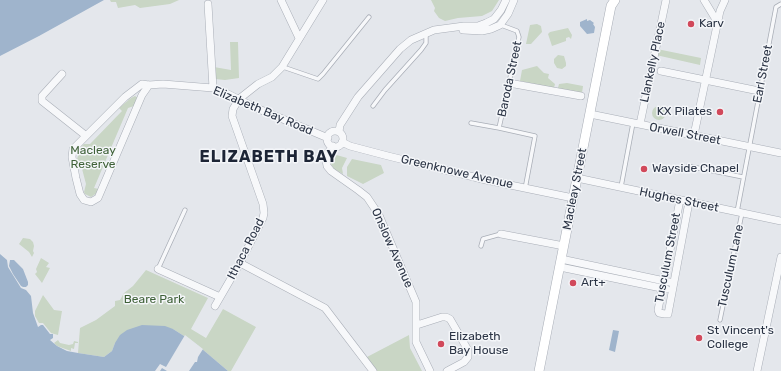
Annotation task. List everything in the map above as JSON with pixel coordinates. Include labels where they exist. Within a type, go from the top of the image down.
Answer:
[{"type":"street","points":[[281,0],[300,38]]},
{"type":"street","points":[[239,99],[258,84],[272,77],[282,67],[323,0]]},
{"type":"street","points":[[339,132],[332,132],[328,138],[329,143],[333,146],[338,146],[342,142],[343,137],[339,132],[340,125],[358,97],[400,49],[411,40],[426,32],[442,28],[478,26],[494,19],[506,0]]},
{"type":"street","points":[[450,28],[482,31],[491,29],[500,25],[508,14],[514,0]]},
{"type":"street","name":"Llankelly Place","points":[[636,124],[666,0]]},
{"type":"street","points":[[704,0],[718,23]]},
{"type":"street","points":[[694,135],[720,12],[725,0]]},
{"type":"street","name":"Macleay Street","points":[[539,371],[613,3]]},
{"type":"street","points":[[208,4],[212,88]]},
{"type":"street","points":[[661,71],[759,91]]},
{"type":"street","points":[[62,74],[42,96],[42,101],[85,135]]},
{"type":"street","points":[[509,83],[581,96]]},
{"type":"street","name":"Elizabeth Bay Road","points":[[150,85],[142,96],[100,196],[91,202],[84,200],[80,194],[72,157],[73,149],[85,135],[130,93],[142,84],[212,88],[328,138]]},
{"type":"street","name":"Ithaca Road","points":[[215,306],[240,263],[263,218],[264,209],[232,116],[233,109],[239,99]]},
{"type":"street","name":"Orwell Street","points":[[590,114],[781,153]]},
{"type":"street","name":"Greenknowe Avenue","points":[[342,142],[350,146],[388,156],[573,198]]},
{"type":"street","name":"Onslow Avenue","points":[[333,146],[327,154],[327,166],[339,178],[367,197],[375,209],[416,302],[416,342],[430,371]]},
{"type":"street","name":"Hughes Street","points":[[577,178],[781,221]]},
{"type":"street","name":"Tusculum Street","points":[[680,200],[658,310],[659,313],[668,314],[690,202]]},
{"type":"street","points":[[501,234],[564,246]]},
{"type":"street","points":[[757,371],[781,257]]},
{"type":"street","points":[[240,263],[325,308],[373,371]]},
{"type":"street","points":[[560,263],[673,286]]},
{"type":"street","points":[[158,269],[220,297]]},
{"type":"street","points":[[417,325],[442,317],[450,319],[468,350],[468,357],[464,362],[447,371]]},
{"type":"lane","name":"Earl Street","points":[[743,177],[776,6],[781,4]]},
{"type":"lane","points":[[282,67],[318,79],[368,17]]},
{"type":"lane","name":"Baroda Street","points":[[500,25],[505,25],[517,31],[519,37],[499,128],[535,136],[525,188]]},
{"type":"lane","points":[[374,106],[385,90],[426,43],[426,32]]},
{"type":"lane","points":[[130,93],[136,93],[142,96]]},
{"type":"lane","points":[[471,123],[499,128]]},
{"type":"lane","points":[[621,187],[636,124]]},
{"type":"lane","points":[[688,166],[743,177]]},
{"type":"lane","name":"Tusculum Lane","points":[[720,320],[739,212],[743,177]]},
{"type":"lane","points":[[158,269],[185,210]]},
{"type":"lane","points":[[481,246],[483,239],[501,234]]},
{"type":"green space","points":[[110,0],[179,0],[170,4],[140,8],[135,5],[118,8],[116,2],[111,2]]},
{"type":"green space","points":[[431,0],[499,0],[492,11],[482,16],[458,18],[445,21],[439,18],[434,11],[435,8]]},
{"type":"green space","points":[[537,24],[541,26],[542,32],[531,44],[526,44],[530,25]]},
{"type":"green space","points":[[568,28],[572,35],[571,39],[569,37],[566,38],[566,41],[552,46],[548,34],[550,32]]},
{"type":"green space","points":[[230,42],[238,42],[239,78],[225,80],[215,79],[214,67],[231,70]]},
{"type":"green space","points":[[657,49],[701,58],[700,65],[656,55]]},
{"type":"green space","points":[[558,55],[564,56],[566,63],[566,66],[562,69],[557,68],[554,63],[554,59]]},
{"type":"green space","points":[[537,66],[544,73],[549,74],[548,78],[555,84],[554,88],[520,81],[522,70]]},
{"type":"green space","points":[[567,83],[583,86],[582,93],[558,88],[559,84]]},
{"type":"green space","name":"Macleay Reserve","points":[[135,96],[138,98],[134,106],[128,108],[94,188],[99,189],[97,193],[91,197],[84,192],[86,184],[81,165],[80,163],[76,163],[80,148],[84,144],[90,144],[122,111],[119,108]]},
{"type":"green space","points":[[659,106],[664,108],[666,113],[664,118],[659,120],[654,118],[652,113],[654,108]]},
{"type":"green space","points":[[333,154],[347,158],[342,168],[343,174],[334,169],[331,164]]},
{"type":"green space","points":[[352,159],[381,165],[384,173],[363,184],[347,176],[347,167]]},
{"type":"green space","points":[[23,238],[30,239],[33,242],[34,253],[32,257],[29,252],[19,244]]},
{"type":"green space","points":[[41,258],[49,263],[46,267],[50,268],[42,283],[35,274]]},
{"type":"green space","name":"Beare Park","points":[[146,270],[208,298],[191,329],[206,338],[223,309],[256,327],[231,371],[228,371],[195,343],[173,329],[115,343],[112,351],[104,357],[78,353],[80,328],[96,320],[115,306],[115,301],[120,300],[124,293],[133,286]]},
{"type":"green space","points":[[43,295],[54,310],[62,311],[58,335],[51,333],[43,323],[39,323],[35,316],[35,311]]},
{"type":"green space","points":[[409,335],[410,348],[422,371],[377,371],[367,357]]},
{"type":"green space","points":[[58,340],[60,343],[69,345],[73,344],[74,341],[78,343],[75,343],[74,349],[71,348],[71,351],[57,346],[54,343]]},
{"type":"water","points":[[0,0],[104,0],[0,56]]},
{"type":"water","points":[[587,19],[587,21],[590,20],[594,23],[594,33],[587,34],[580,26],[580,22]]},
{"type":"water","points":[[0,254],[7,260],[8,267],[21,288],[26,290],[31,296],[33,313],[38,327],[43,325],[50,334],[53,334],[53,338],[50,340],[57,346],[67,351],[104,357],[112,351],[120,335],[127,330],[142,325],[165,326],[173,329],[195,343],[228,371],[0,371]]},
{"type":"water","points":[[10,260],[14,260],[23,269],[28,282],[26,287],[21,286],[13,274],[9,266]]},
{"type":"water","points":[[613,330],[619,331],[615,352],[609,350]]},
{"type":"pier","points":[[185,335],[203,349],[197,362],[195,362],[189,371],[167,371],[162,368],[160,371],[155,371],[160,364],[166,367]]},
{"type":"place","name":"Karv","points":[[691,24]]},
{"type":"place","name":"KX Pilates","points":[[720,112]]},
{"type":"place","name":"Wayside Chapel","points":[[644,169]]},
{"type":"place","name":"Art+","points":[[573,283]]},
{"type":"place","name":"St Vincent's College","points":[[699,338]]},
{"type":"place","name":"Elizabeth Bay House","points":[[441,344]]},
{"type":"district","name":"ELIZABETH BAY","points":[[269,157]]}]
